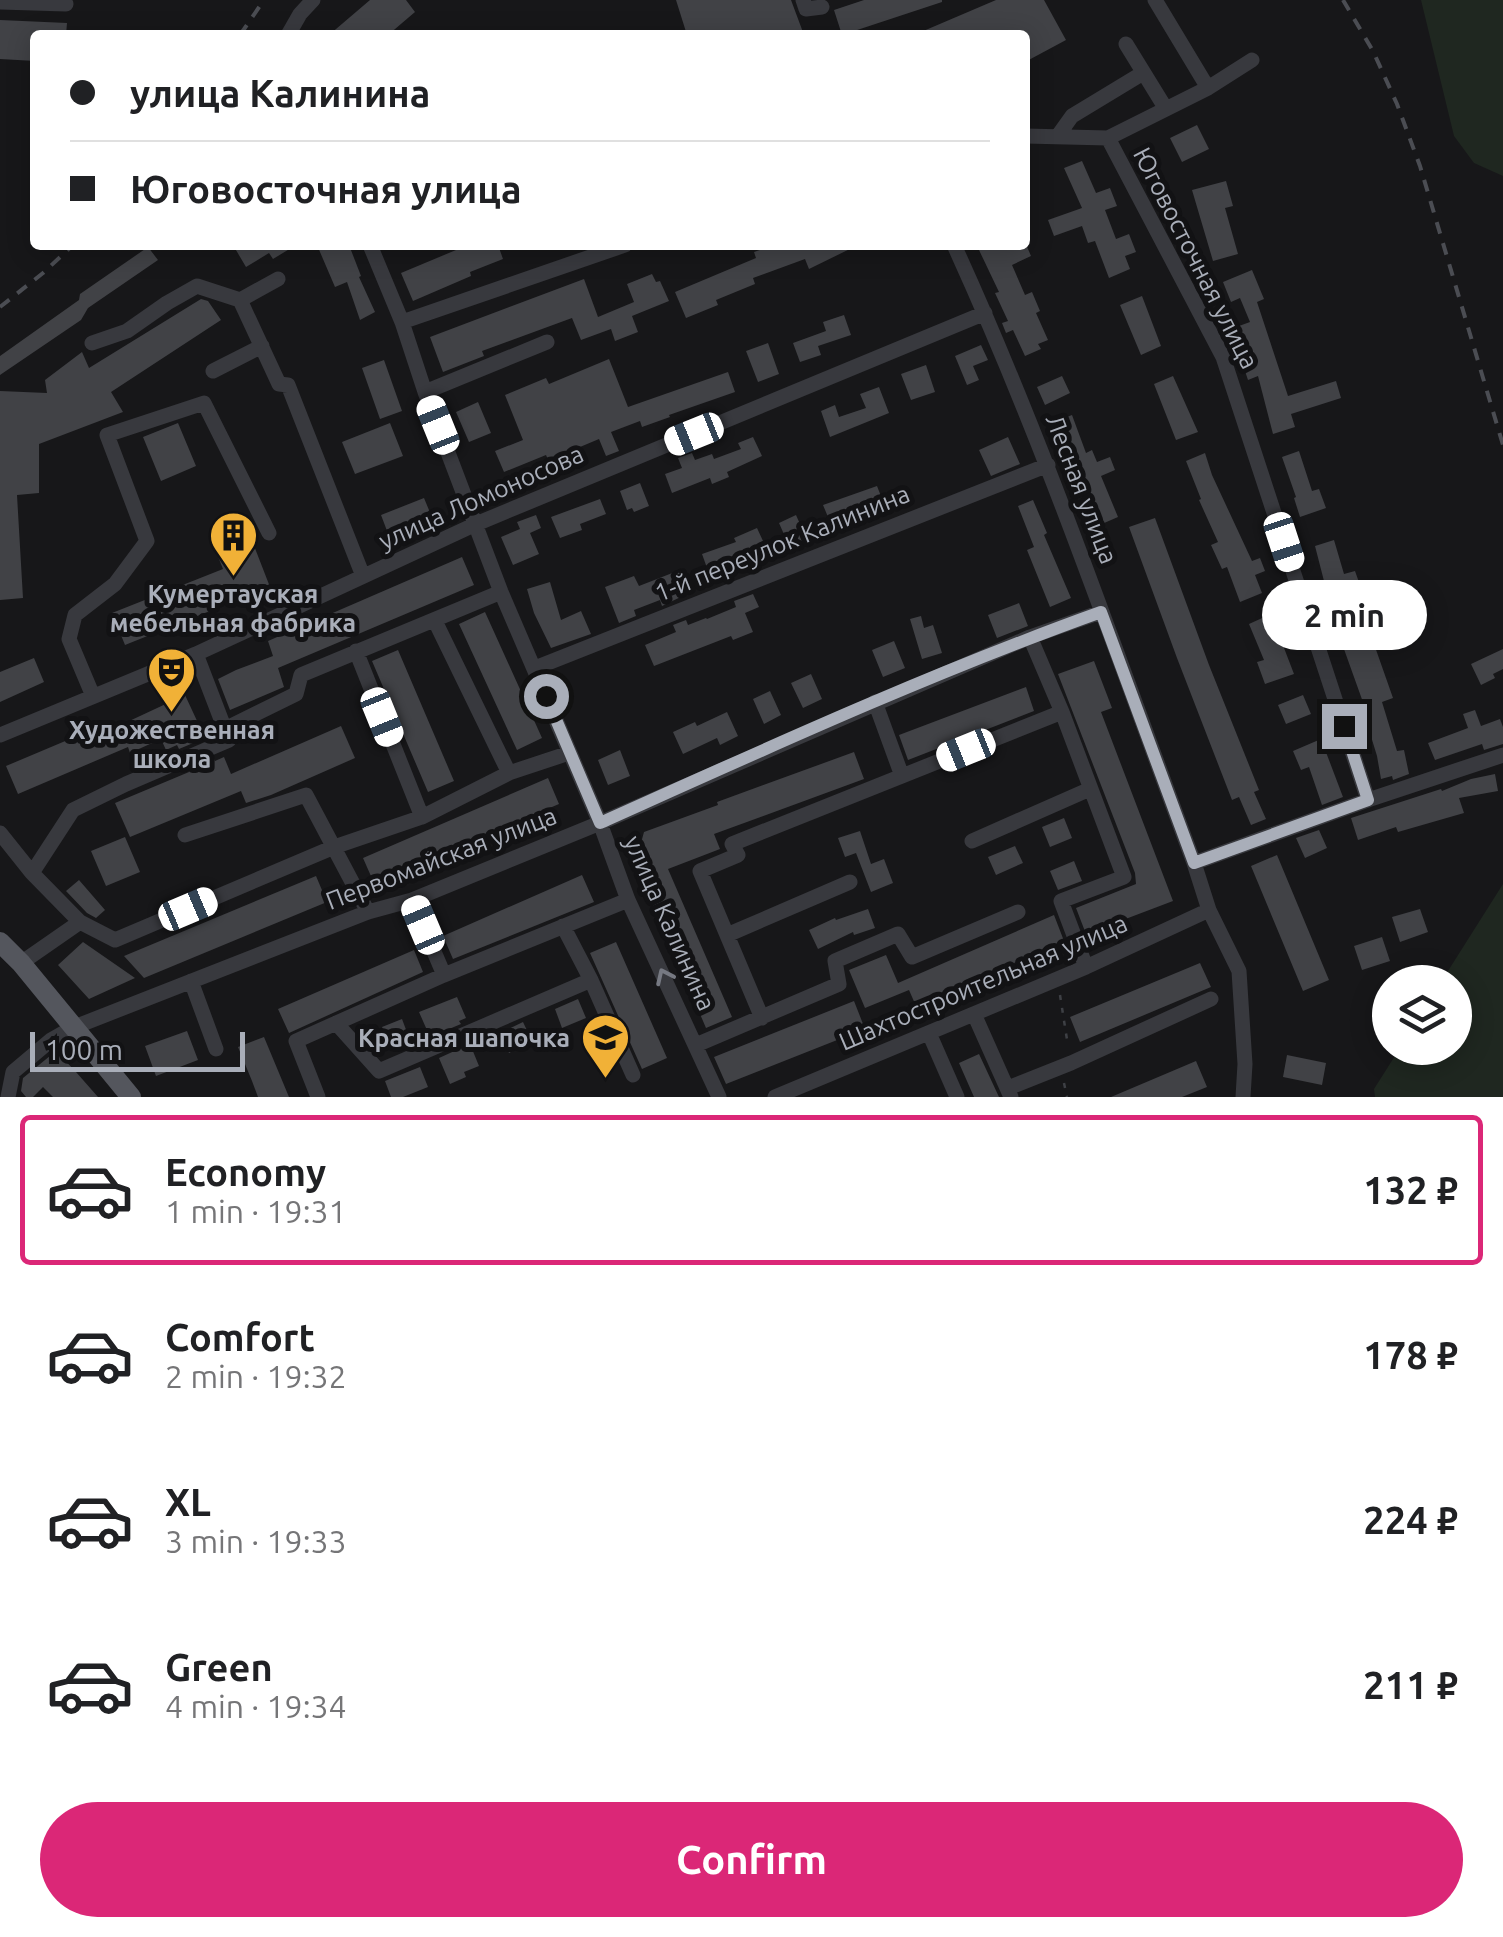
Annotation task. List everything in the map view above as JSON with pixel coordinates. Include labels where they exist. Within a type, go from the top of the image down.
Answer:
[{"type":"main road","points":[[0,942],[131,1097]]},
{"type":"street","points":[[291,30],[312,0]]},
{"type":"street","points":[[803,0],[806,9],[822,7]]},
{"type":"street","points":[[1155,0],[1208,88]]},
{"type":"street","points":[[0,2],[66,4]]},
{"type":"street","points":[[1126,44],[1166,110]]},
{"type":"street","points":[[1030,136],[1108,138],[1208,88],[1252,60]]},
{"type":"street","points":[[1057,137],[1072,116],[1143,73]]},
{"type":"street","name":"Юговосточная улица","points":[[1108,138],[1224,357],[1368,800]]},
{"type":"street","name":"улица Калинина","points":[[372,250],[501,592],[600,823],[628,900],[718,1097]]},
{"type":"street","points":[[402,322],[611,250]]},
{"type":"street","name":"Лесная улица","points":[[956,250],[1048,464],[1209,910],[1239,972],[1245,1064],[1238,1095]]},
{"type":"street","points":[[240,300],[278,279]]},
{"type":"street","points":[[92,343],[127,331],[197,286],[240,300],[279,384],[288,385],[363,576]]},
{"type":"street","name":"улица Ломоносова","points":[[0,734],[196,654],[476,524],[985,313]]},
{"type":"street","points":[[424,392],[547,342]]},
{"type":"street","points":[[213,371],[262,346]]},
{"type":"street","points":[[92,696],[69,639],[75,616],[115,584],[147,541],[106,435],[204,403],[270,534]]},
{"type":"street","name":"1-й переулок Калинина","points":[[535,668],[1048,464]]},
{"type":"street","points":[[225,729],[296,694],[301,675],[501,592]]},
{"type":"street","name":"Первомайская улица","points":[[11,1094],[13,1072],[72,1028],[368,912],[412,900],[1030,637],[1101,612]]},
{"type":"street","points":[[435,621],[509,774]]},
{"type":"street","points":[[1030,637],[1124,876],[1061,901],[1086,968]]},
{"type":"street","points":[[356,650],[422,817]]},
{"type":"street","points":[[32,873],[73,810],[229,740],[196,654]]},
{"type":"street","points":[[875,702],[902,776]]},
{"type":"street","points":[[762,1018],[700,871],[738,855],[732,844],[1062,712]]},
{"type":"street","points":[[0,833],[80,922],[115,940],[334,847],[422,817],[509,774],[569,753]]},
{"type":"street","points":[[1194,863],[1503,755]]},
{"type":"street","points":[[972,841],[1090,789]]},
{"type":"street","points":[[186,835],[306,795],[368,912]]},
{"type":"street","points":[[727,935],[850,882]]},
{"type":"street","points":[[412,900],[444,975]]},
{"type":"street","points":[[318,1097],[296,1040],[628,900]]},
{"type":"street","name":"Шахтостроительная улица","points":[[775,1097],[1086,968],[1209,910]]},
{"type":"street","points":[[696,1045],[839,984],[835,961],[898,934],[912,957],[1018,912]]},
{"type":"street","points":[[21,963],[80,922]]},
{"type":"street","points":[[563,926],[633,1075]]},
{"type":"street","points":[[336,1022],[379,1072],[591,980]]},
{"type":"street","points":[[190,981],[216,1049]]},
{"type":"street","points":[[974,1014],[1010,1093],[1211,999]]},
{"type":"street","points":[[929,1033],[957,1097]]},
{"type":"path","points":[[1057,980],[1071,1062]]},
{"type":"shaded area","points":[[1421,0],[1503,0],[1503,176],[1474,163],[1454,136]]},
{"type":"shaded area","points":[[1503,884],[1503,1097],[1375,1097],[1374,1089],[1389,1065],[1472,1065],[1472,965],[1452,965]]},
{"type":"building","points":[[370,0],[406,0],[415,12],[394,30],[335,30]]},
{"type":"building","points":[[676,0],[791,0],[802,30],[685,30]]},
{"type":"building","points":[[864,0],[942,0],[857,30],[840,30],[834,10]]},
{"type":"building","points":[[996,0],[1044,0],[1066,40],[1030,59],[1030,30],[926,30]]},
{"type":"building","points":[[0,20],[67,23],[66,30],[30,30],[30,61],[0,59]]},
{"type":"building","points":[[1197,125],[1209,149],[1182,162],[1170,138]]},
{"type":"building","points":[[1082,161],[1096,193],[1110,188],[1117,206],[1105,210],[1116,239],[1129,234],[1136,252],[1125,256],[1130,269],[1109,278],[1095,241],[1088,243],[1082,226],[1054,236],[1048,220],[1082,208],[1064,168]]},
{"type":"building","points":[[1226,181],[1233,206],[1225,208],[1238,254],[1213,261],[1192,190]]},
{"type":"building","points":[[144,250],[150,250],[158,260],[88,308],[81,320],[0,375],[0,356],[79,300],[80,294]]},
{"type":"building","points":[[236,250],[288,250],[273,259],[269,253],[246,267]]},
{"type":"building","points":[[319,250],[351,250],[375,312],[360,320],[347,282],[335,287]]},
{"type":"building","points":[[456,250],[500,250],[503,259],[413,301],[401,273]]},
{"type":"building","points":[[848,250],[809,269],[805,259],[753,278],[755,284],[686,318],[675,292],[756,258],[754,252]]},
{"type":"building","points":[[979,250],[1028,250],[1031,256],[1012,265],[1025,295],[1032,292],[1040,311],[1036,313],[1048,340],[1038,344],[1041,349],[1025,356],[1013,330],[1006,333],[1002,323],[1008,321],[995,293],[999,292]]},
{"type":"building","points":[[1252,270],[1264,299],[1257,302],[1288,396],[1336,381],[1341,398],[1291,414],[1295,427],[1273,434],[1258,376],[1248,380],[1244,368],[1252,365],[1239,326],[1250,322],[1240,298],[1231,302],[1223,282]]},
{"type":"building","points":[[652,274],[656,282],[660,281],[669,301],[632,316],[638,332],[615,341],[611,329],[581,340],[572,318],[482,351],[484,356],[443,372],[430,337],[584,279],[598,317],[634,302],[627,284]]},
{"type":"building","points":[[1142,296],[1161,346],[1141,355],[1120,305]]},
{"type":"building","points":[[201,299],[208,301],[221,320],[111,392],[123,412],[39,444],[39,493],[17,495],[23,598],[0,600],[0,391],[47,393],[45,380],[82,352],[89,368]]},
{"type":"building","points":[[844,315],[851,335],[818,346],[821,355],[800,362],[793,343],[826,331],[823,322]]},
{"type":"building","points":[[768,343],[779,374],[758,382],[746,351]]},
{"type":"building","points":[[981,345],[988,360],[973,366],[979,380],[967,385],[955,356]]},
{"type":"building","points":[[609,359],[628,407],[728,372],[735,392],[642,427],[640,421],[611,432],[619,451],[606,456],[599,439],[580,447],[586,464],[555,476],[546,455],[504,472],[495,451],[523,440],[505,395],[546,378],[549,384]]},
{"type":"building","points":[[384,360],[402,411],[380,419],[362,368]]},
{"type":"building","points":[[926,365],[935,392],[911,400],[901,374]]},
{"type":"building","points":[[1062,376],[1070,393],[1045,405],[1037,387]]},
{"type":"building","points":[[1173,376],[1198,432],[1176,440],[1154,384]]},
{"type":"building","points":[[879,387],[889,413],[830,437],[821,411],[835,405],[839,417],[866,408],[860,394]]},
{"type":"building","points":[[478,402],[491,433],[469,442],[456,412]]},
{"type":"building","points":[[1072,415],[1086,453],[1092,450],[1097,462],[1110,457],[1115,470],[1101,476],[1118,517],[1088,530],[1083,518],[1093,513],[1054,422]]},
{"type":"building","points":[[178,423],[196,466],[161,481],[143,437]]},
{"type":"building","points":[[390,423],[403,456],[355,474],[342,442]]},
{"type":"building","points":[[753,437],[762,456],[727,472],[729,477],[712,484],[710,478],[672,493],[665,474],[682,468],[678,458],[692,453],[695,460],[712,454],[714,459],[741,449],[738,443]]},
{"type":"building","points":[[1008,437],[1020,464],[991,476],[979,450]]},
{"type":"building","points":[[1299,451],[1312,491],[1319,489],[1326,508],[1300,517],[1282,457]]},
{"type":"building","points":[[1205,453],[1252,561],[1260,558],[1265,571],[1255,575],[1262,593],[1240,602],[1227,567],[1222,569],[1211,545],[1218,542],[1186,461]]},
{"type":"building","points":[[640,483],[649,506],[634,512],[632,508],[627,510],[620,491]]},
{"type":"building","points":[[877,486],[886,509],[833,529],[823,505]]},
{"type":"building","points":[[424,498],[436,527],[392,544],[381,515]]},
{"type":"building","points":[[600,499],[606,514],[580,524],[582,530],[560,538],[551,517]]},
{"type":"building","points":[[1033,500],[1071,598],[1050,607],[1027,550],[1034,547],[1018,506]]},
{"type":"building","points":[[536,515],[541,528],[530,533],[539,554],[513,565],[501,537],[520,529],[517,522]]},
{"type":"building","points":[[796,515],[807,540],[790,548],[779,523]]},
{"type":"building","points":[[1155,518],[1259,790],[1254,792],[1266,819],[1251,825],[1239,797],[1232,800],[1129,527]]},
{"type":"building","name":"Кумертауская мебельная фабрика","points":[[246,525],[270,587],[125,645],[112,613],[223,569],[211,539]]},
{"type":"building","points":[[757,528],[766,559],[750,566],[744,551],[722,562],[726,573],[711,579],[702,554],[736,542],[734,538]]},
{"type":"building","points":[[1334,540],[1344,574],[1355,571],[1367,605],[1361,607],[1393,698],[1382,702],[1397,751],[1404,750],[1409,774],[1393,780],[1392,776],[1381,779],[1366,720],[1369,719],[1325,596],[1315,599],[1311,586],[1324,581],[1315,546]]},
{"type":"building","points":[[462,557],[474,585],[278,668],[284,687],[230,710],[218,679],[273,656],[268,641]]},
{"type":"building","points":[[680,570],[689,593],[662,606],[660,600],[634,610],[636,616],[619,623],[605,587],[634,576],[639,586]]},
{"type":"building","points":[[550,582],[561,620],[581,611],[591,634],[551,648],[527,589]]},
{"type":"building","points":[[753,594],[759,607],[745,613],[753,632],[733,640],[731,636],[654,666],[645,645],[676,632],[673,625],[707,619],[736,607],[734,601]]},
{"type":"building","points":[[1019,603],[1028,626],[997,638],[988,615]]},
{"type":"building","points":[[485,612],[542,738],[517,750],[459,624]]},
{"type":"building","points":[[1271,614],[1294,674],[1265,684],[1257,662],[1264,660],[1249,624]]},
{"type":"building","points":[[921,616],[924,628],[933,625],[942,653],[922,659],[910,619]]},
{"type":"building","points":[[894,641],[905,668],[883,677],[872,650]]},
{"type":"building","points":[[1503,649],[1503,669],[1481,685],[1471,664]]},
{"type":"building","points":[[398,650],[454,781],[428,792],[372,661]]},
{"type":"building","points":[[34,658],[44,682],[0,702],[0,672]]},
{"type":"building","points":[[1094,661],[1112,708],[1101,712],[1173,901],[1086,934],[1076,908],[1136,884],[1058,674]]},
{"type":"building","points":[[811,674],[822,699],[803,708],[791,683]]},
{"type":"building","points":[[1026,687],[1034,711],[908,760],[899,735]]},
{"type":"building","points":[[770,691],[781,715],[764,724],[753,699]]},
{"type":"building","points":[[185,695],[205,738],[179,749],[177,745],[166,750],[161,739],[130,753],[128,747],[18,794],[6,766],[108,723],[110,730]]},
{"type":"building","points":[[1303,695],[1311,714],[1286,724],[1278,705]]},
{"type":"building","points":[[1475,710],[1481,726],[1500,719],[1503,744],[1484,750],[1482,744],[1435,760],[1428,743],[1468,728],[1463,714]]},
{"type":"building","points":[[727,712],[738,736],[720,745],[717,738],[683,754],[673,732]]},
{"type":"building","points":[[341,726],[355,758],[271,795],[246,803],[241,791],[130,837],[115,803],[214,759],[224,757],[231,774]]},
{"type":"building","points":[[1321,739],[1343,797],[1322,805],[1309,767],[1301,770],[1293,751]]},
{"type":"building","points":[[620,750],[630,776],[608,785],[598,760]]},
{"type":"building","points":[[854,752],[864,779],[714,834],[720,849],[668,869],[732,1017],[706,1028],[645,886],[655,882],[641,843],[644,832]]},
{"type":"building","points":[[1495,774],[1498,791],[1459,798],[1464,813],[1398,832],[1396,827],[1358,840],[1351,818]]},
{"type":"building","points":[[548,778],[559,804],[374,883],[363,858]]},
{"type":"building","points":[[1064,818],[1072,838],[1050,847],[1042,827]]},
{"type":"building","points":[[1319,830],[1327,848],[1305,858],[1296,838]]},
{"type":"building","points":[[860,831],[871,864],[884,859],[893,883],[871,892],[856,853],[845,857],[838,838]]},
{"type":"building","points":[[125,837],[140,872],[106,886],[91,851]]},
{"type":"building","points":[[1015,846],[1023,863],[996,875],[988,857]]},
{"type":"building","points":[[1277,855],[1329,980],[1303,991],[1251,866]]},
{"type":"building","points":[[1074,861],[1082,881],[1058,890],[1050,871]]},
{"type":"building","points":[[582,875],[594,902],[453,959],[443,936]]},
{"type":"building","points":[[316,876],[327,902],[144,978],[124,956]]},
{"type":"building","points":[[79,880],[105,910],[96,918],[66,891]]},
{"type":"building","points":[[868,909],[875,928],[854,935],[853,932],[818,949],[809,930]]},
{"type":"building","points":[[1420,909],[1428,932],[1400,942],[1392,917]]},
{"type":"building","points":[[1054,915],[1064,941],[916,1006],[909,990],[865,1008],[849,970],[886,955],[898,983]]},
{"type":"building","points":[[1382,937],[1390,961],[1362,970],[1354,946]]},
{"type":"building","points":[[83,942],[135,978],[89,999],[58,965]]},
{"type":"building","points":[[616,942],[667,1058],[642,1069],[590,953]]},
{"type":"building","points":[[414,950],[423,972],[289,1033],[278,1009]]},
{"type":"building","points":[[1200,963],[1211,987],[1080,1042],[1070,1017]]},
{"type":"building","points":[[457,997],[466,1018],[430,1037],[419,1012]]},
{"type":"building","points":[[578,999],[586,1018],[562,1028],[555,1009]]},
{"type":"building","points":[[854,1001],[865,1029],[726,1084],[714,1057]]},
{"type":"building","points":[[402,1019],[411,1043],[393,1051],[382,1027]]},
{"type":"building","points":[[523,1022],[532,1041],[509,1053],[500,1033]]},
{"type":"building","points":[[187,1031],[198,1060],[156,1076],[145,1046]]},
{"type":"building","points":[[264,1037],[289,1097],[258,1097],[238,1047]]},
{"type":"building","points":[[470,1044],[479,1066],[450,1084],[439,1058]]},
{"type":"building","points":[[56,1051],[98,1097],[53,1097],[43,1087],[33,1097],[26,1097],[21,1091],[23,1078]]},
{"type":"building","points":[[979,1054],[999,1097],[974,1097],[959,1063]]},
{"type":"building","points":[[1287,1055],[1326,1063],[1322,1085],[1283,1077]]},
{"type":"building","points":[[1196,1061],[1207,1087],[1182,1097],[1111,1097]]},
{"type":"building","points":[[420,1067],[428,1087],[403,1097],[391,1097],[385,1081]]},
{"type":"railway","points":[[243,30],[264,0]]},
{"type":"railway","points":[[1343,0],[1373,51],[1420,166],[1503,445]]},
{"type":"railway","points":[[0,307],[68,250]]},
{"type":"place","name":"Кумертауская мебельная фабрика","points":[[233,578]]},
{"type":"place","name":"Художественная школа","points":[[172,714]]},
{"type":"place","name":"Красная шапочка","points":[[605,1080]]},
{"type":"route","points":[[546,696],[600,823],[875,702],[1030,637],[1101,612],[1194,863],[1368,800],[1344,726]]}]
